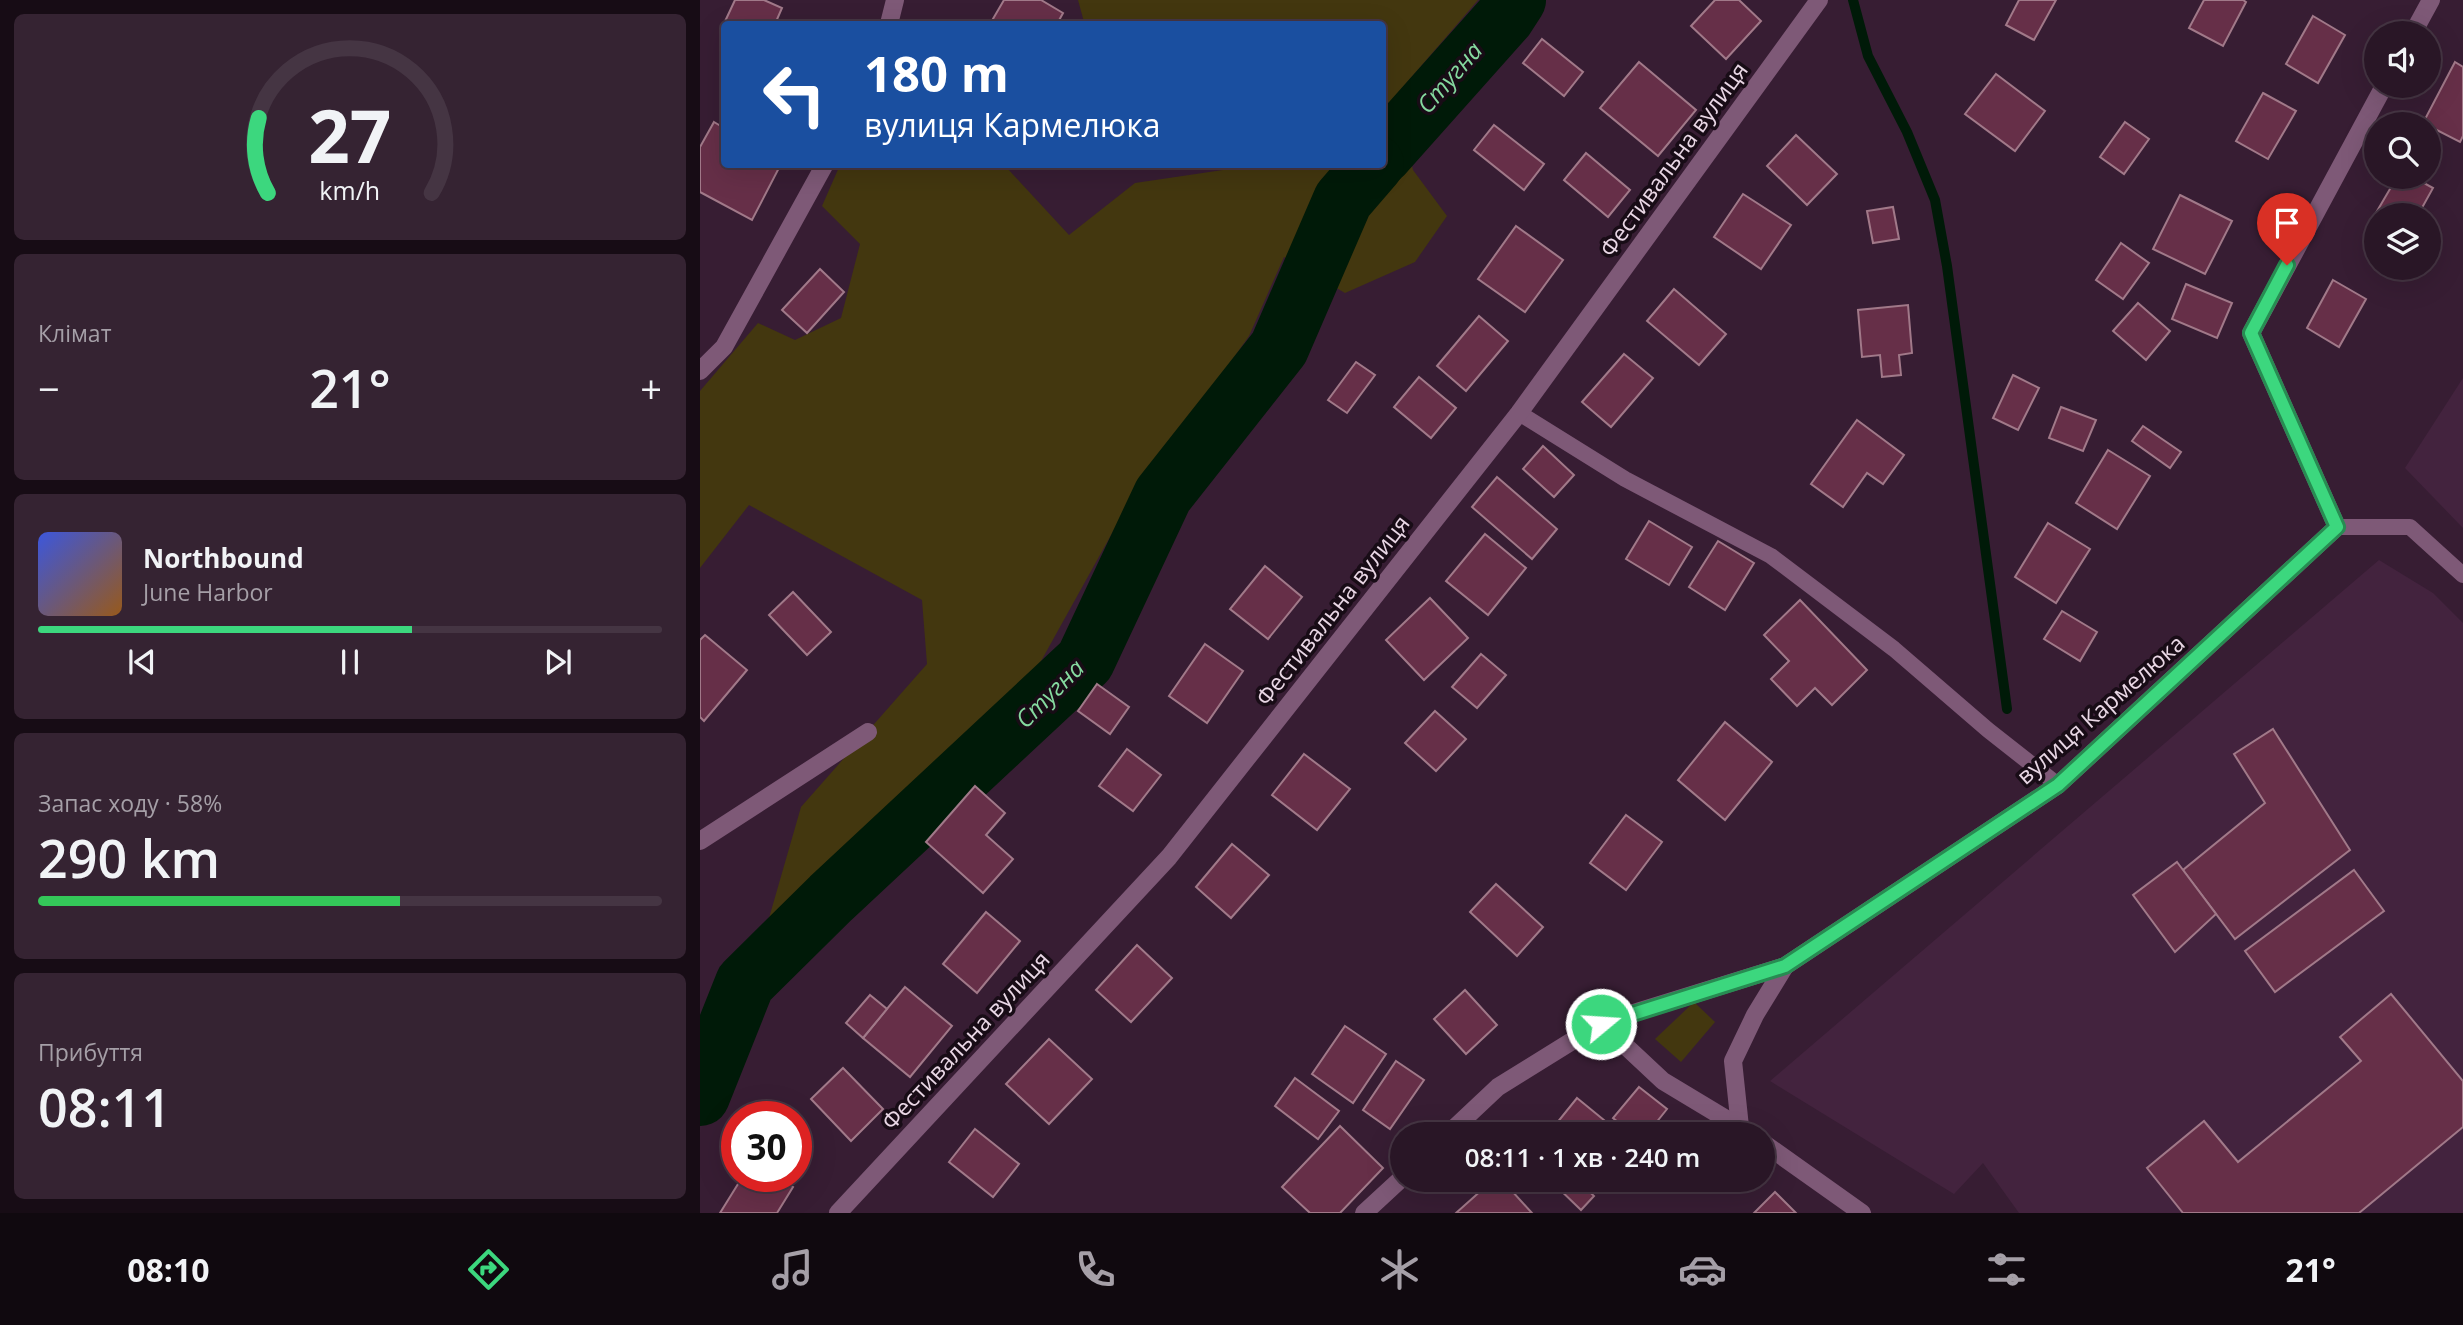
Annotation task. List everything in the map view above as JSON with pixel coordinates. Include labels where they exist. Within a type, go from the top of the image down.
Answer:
[{"type":"street","points":[[890,21],[895,0]]},
{"type":"street","name":"Фестивальна вулиця","points":[[838,1213],[1169,857],[1519,413],[1819,0]]},
{"type":"street","points":[[2420,21],[2431,0]]},
{"type":"street","points":[[2337,527],[2251,333],[2378,98]]},
{"type":"street","points":[[700,371],[724,347],[823,168]]},
{"type":"street","name":"вулиця Кармелюка","points":[[1461,1122],[1498,1087],[1601,1024],[1785,966],[2058,785],[2337,527]]},
{"type":"street","points":[[700,841],[868,732]]},
{"type":"street","points":[[1744,1122],[1733,1061],[1755,1015],[1785,966]]},
{"type":"street","points":[[1601,1024],[1663,1081],[1732,1122]]},
{"type":"street","points":[[1775,1151],[1862,1213]]},
{"type":"street","points":[[1364,1213],[1390,1189]]},
{"type":"lane","points":[[1519,413],[1625,480],[1771,556],[1894,649],[1988,730],[2058,785]]},
{"type":"lane","points":[[2337,527],[2410,527],[2463,575]]},
{"type":"shaded area","points":[[1078,0],[1478,0],[1396,95],[1413,170],[1447,216],[1415,262],[1345,293],[1284,257],[1249,336],[1121,517],[1030,681],[915,794],[842,872],[769,918],[801,807],[927,664],[922,600],[749,505],[700,568],[700,391],[758,323],[795,340],[841,318],[860,244],[822,206],[839,168],[1007,168],[1069,235],[1135,183],[1224,168],[1386,168],[1386,21],[1084,21]]},
{"type":"shaded area","points":[[2463,378],[2463,528],[2405,468]]},
{"type":"shaded area","points":[[2379,560],[2433,593],[2463,623],[2463,1213],[2019,1213],[1983,1163],[1954,1194],[1770,1081]]},
{"type":"shaded area","points":[[1694,1002],[1715,1022],[1681,1062],[1655,1039]]},
{"type":"building","points":[[735,0],[764,0],[782,8],[776,21],[725,21]]},
{"type":"building","points":[[1004,0],[1041,0],[1063,13],[1059,21],[992,21]]},
{"type":"building","points":[[1715,0],[1739,0],[1761,21],[1726,59],[1691,26]]},
{"type":"building","points":[[2019,0],[2056,0],[2034,40],[2006,25]]},
{"type":"building","points":[[2204,0],[2246,2],[2223,46],[2189,28]]},
{"type":"building","points":[[2313,16],[2345,35],[2318,83],[2286,64]]},
{"type":"building","points":[[1542,39],[1583,72],[1564,96],[1523,63]]},
{"type":"building","points":[[1639,62],[1696,110],[1658,156],[1600,108]]},
{"type":"building","points":[[2455,62],[2463,67],[2463,136],[2460,142],[2441,132],[2441,112],[2429,112],[2436,98],[2441,98],[2441,89]]},
{"type":"building","points":[[1996,74],[2045,111],[2015,151],[1965,114]]},
{"type":"building","points":[[2263,93],[2296,111],[2268,159],[2236,141]]},
{"type":"building","points":[[714,122],[721,126],[721,168],[779,168],[752,220],[700,192],[700,147]]},
{"type":"building","points":[[2125,122],[2149,139],[2124,174],[2100,157]]},
{"type":"building","points":[[1494,125],[1544,164],[1524,190],[1474,150]]},
{"type":"building","points":[[1796,135],[1837,174],[1807,205],[1767,166]]},
{"type":"building","points":[[1586,153],[1630,190],[1608,217],[1564,180]]},
{"type":"building","points":[[2390,189],[2432,189],[2425,203],[2382,203]]},
{"type":"building","points":[[1743,194],[1791,225],[1761,269],[1714,237]]},
{"type":"building","points":[[2180,195],[2232,221],[2205,274],[2153,249]]},
{"type":"building","points":[[1893,207],[1899,239],[1873,243],[1867,211]]},
{"type":"building","points":[[1516,226],[1563,260],[1525,312],[1478,279]]},
{"type":"building","points":[[2121,243],[2149,263],[2123,299],[2096,280]]},
{"type":"building","points":[[820,269],[844,292],[807,333],[782,310]]},
{"type":"building","points":[[2333,280],[2366,299],[2339,347],[2307,328]]},
{"type":"building","points":[[2186,284],[2232,303],[2217,338],[2172,319]]},
{"type":"building","points":[[1674,289],[1726,334],[1699,365],[1647,321]]},
{"type":"building","points":[[2138,303],[2170,331],[2146,360],[2113,331]]},
{"type":"building","points":[[1908,305],[1912,353],[1899,355],[1901,375],[1882,377],[1880,355],[1862,357],[1858,310]]},
{"type":"building","points":[[1479,316],[1508,341],[1466,391],[1437,366]]},
{"type":"building","points":[[1624,354],[1653,378],[1611,427],[1582,402]]},
{"type":"building","points":[[1356,362],[1375,375],[1347,413],[1328,400]]},
{"type":"building","points":[[2013,375],[2039,388],[2018,430],[1993,418]]},
{"type":"building","points":[[1419,377],[1456,408],[1431,438],[1394,407]]},
{"type":"building","points":[[2061,407],[2096,420],[2083,451],[2049,438]]},
{"type":"building","points":[[1857,420],[1904,455],[1883,484],[1867,473],[1843,507],[1811,484]]},
{"type":"building","points":[[2143,426],[2181,452],[2170,468],[2132,441]]},
{"type":"building","points":[[1543,446],[1574,475],[1554,497],[1523,469]]},
{"type":"building","points":[[2108,450],[2150,476],[2117,529],[2076,503]]},
{"type":"building","points":[[1497,477],[1557,529],[1532,559],[1472,507]]},
{"type":"building","points":[[1649,521],[1692,547],[1669,585],[1626,559]]},
{"type":"building","points":[[2048,523],[2090,549],[2056,603],[2015,577]]},
{"type":"building","points":[[1485,534],[1526,568],[1488,615],[1446,581]]},
{"type":"building","points":[[1718,541],[1754,563],[1725,610],[1689,587]]},
{"type":"building","points":[[1265,566],[1302,597],[1268,639],[1230,609]]},
{"type":"building","points":[[793,592],[831,632],[807,655],[769,615]]},
{"type":"building","points":[[1430,598],[1468,638],[1424,680],[1386,640]]},
{"type":"building","points":[[1800,600],[1867,670],[1832,705],[1815,688],[1797,706],[1771,679],[1789,661],[1764,635]]},
{"type":"building","points":[[2062,611],[2097,632],[2080,661],[2044,639]]},
{"type":"building","points":[[705,635],[747,670],[704,721],[700,717],[700,640]]},
{"type":"building","points":[[1205,644],[1243,671],[1207,723],[1169,696]]},
{"type":"building","points":[[1481,654],[1506,675],[1477,708],[1452,687]]},
{"type":"building","points":[[1097,684],[1129,707],[1110,734],[1078,711]]},
{"type":"building","points":[[1435,711],[1466,739],[1436,771],[1405,743]]},
{"type":"building","points":[[1725,722],[1772,762],[1725,820],[1678,780]]},
{"type":"building","points":[[2273,729],[2350,850],[2235,939],[2183,870],[2265,803],[2234,754]]},
{"type":"building","points":[[1127,749],[1161,775],[1133,811],[1099,786]]},
{"type":"building","points":[[1304,754],[1350,789],[1317,830],[1272,795]]},
{"type":"building","points":[[975,786],[1005,813],[986,835],[1013,859],[983,893],[926,842]]},
{"type":"building","points":[[1626,815],[1662,842],[1626,890],[1590,863]]},
{"type":"building","points":[[1232,844],[1269,875],[1231,918],[1196,887]]},
{"type":"building","points":[[2177,862],[2216,914],[2175,952],[2133,895]]},
{"type":"building","points":[[2354,870],[2384,911],[2275,992],[2245,951]]},
{"type":"building","points":[[1496,884],[1543,927],[1517,956],[1470,912]]},
{"type":"building","points":[[986,912],[1020,941],[977,993],[943,964]]},
{"type":"building","points":[[1137,945],[1172,978],[1131,1022],[1096,990]]},
{"type":"building","points":[[905,987],[952,1026],[910,1077],[863,1038]]},
{"type":"building","points":[[1465,990],[1497,1025],[1466,1054],[1434,1019]]},
{"type":"building","points":[[2391,994],[2463,1081],[2463,1127],[2359,1213],[2183,1213],[2147,1168],[2204,1121],[2238,1162],[2361,1061],[2340,1037]]},
{"type":"building","points":[[870,995],[887,1009],[863,1038],[846,1023]]},
{"type":"building","points":[[1345,1026],[1386,1054],[1353,1103],[1312,1074]]},
{"type":"building","points":[[1049,1039],[1092,1079],[1049,1124],[1006,1084]]},
{"type":"building","points":[[1396,1061],[1424,1080],[1395,1122],[1390,1122],[1390,1129],[1363,1110]]},
{"type":"building","points":[[843,1068],[883,1109],[851,1141],[811,1099]]},
{"type":"building","points":[[1295,1078],[1339,1111],[1318,1139],[1275,1106]]},
{"type":"building","points":[[1639,1087],[1667,1109],[1657,1122],[1618,1122],[1613,1118]]},
{"type":"building","points":[[1577,1098],[1606,1122],[1558,1122]]},
{"type":"building","points":[[1340,1126],[1383,1168],[1340,1213],[1310,1213],[1282,1187]]},
{"type":"building","points":[[975,1129],[1019,1164],[993,1197],[949,1162]]},
{"type":"building","points":[[733,1192],[790,1192],[777,1213],[720,1213]]},
{"type":"building","points":[[1480,1192],[1513,1192],[1532,1213],[1456,1213]]},
{"type":"building","points":[[1562,1192],[1590,1192],[1594,1196],[1581,1210]]},
{"type":"building","points":[[1775,1192],[1796,1213],[1754,1213]]},
{"type":"waterway","name":"Стугна","points":[[1386,151],[1505,17],[1516,0]]},
{"type":"waterway","points":[[1853,0],[1868,56],[1907,132],[1935,200],[1947,266],[2007,709]]},
{"type":"waterway","name":"Стугна","points":[[700,1096],[745,983],[831,898],[1085,661],[1163,495],[1279,348],[1343,200],[1371,168]]},
{"type":"route","points":[[1601,1024],[1785,966],[2058,785],[2337,527],[2251,333],[2287,265]]}]
